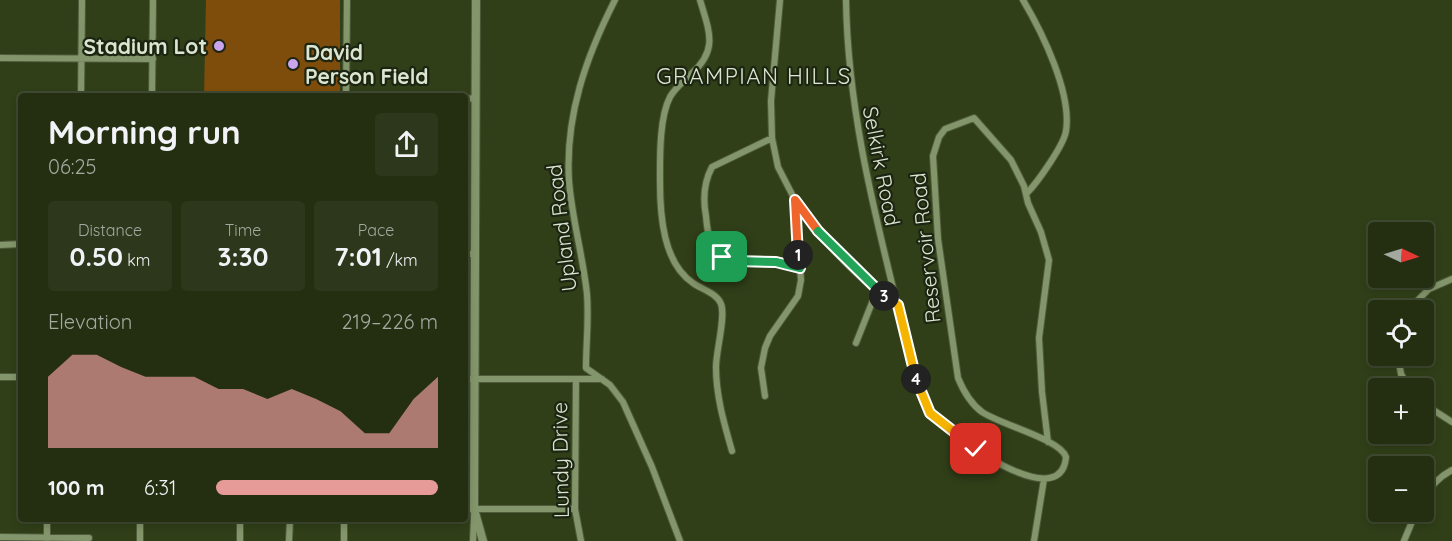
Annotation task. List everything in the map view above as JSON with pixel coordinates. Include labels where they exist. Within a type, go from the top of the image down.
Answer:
[{"type":"street","points":[[81,93],[82,0]]},
{"type":"street","points":[[152,93],[153,0]]},
{"type":"street","points":[[346,93],[347,0]]},
{"type":"street","points":[[473,541],[470,509],[470,379],[475,254],[476,0]]},
{"type":"street","name":"Upland Road","points":[[615,0],[600,29],[581,81],[572,115],[568,154],[573,209],[587,295],[586,368],[603,379],[617,393],[630,415],[680,541]]},
{"type":"street","points":[[700,0],[707,24],[710,48],[705,61],[672,93],[666,105],[661,153],[660,196],[666,238],[674,262],[686,278],[714,295],[722,306],[716,355],[716,378],[721,411],[732,451]]},
{"type":"street","points":[[780,0],[771,101],[772,138],[778,167],[795,200],[829,244],[877,290],[898,305]]},
{"type":"street","name":"Selkirk Road","points":[[846,0],[848,63],[853,109],[876,224],[914,375],[930,413],[976,449],[1004,466],[1023,475],[1044,479]]},
{"type":"street","points":[[1023,0],[1043,35],[1066,108],[1066,132],[1038,182],[1027,194]]},
{"type":"street","points":[[0,58],[153,59]]},
{"type":"street","points":[[468,99],[476,98]]},
{"type":"street","name":"Reservoir Road","points":[[1044,479],[1057,475],[1066,463],[1064,452],[1048,442],[1010,427],[981,411],[968,397],[958,378],[952,350],[950,311],[933,191],[933,156],[941,134],[947,128],[974,118],[1011,160],[1027,194],[1028,203],[1041,232],[1049,260],[1039,338],[1048,442]]},
{"type":"street","points":[[772,138],[712,167],[708,176],[704,204],[709,236],[718,254],[727,260],[776,262],[800,268]]},
{"type":"street","points":[[765,396],[761,368],[765,348],[770,336],[798,296],[800,268],[795,200]]},
{"type":"street","points":[[0,245],[18,244]]},
{"type":"street","points":[[468,254],[475,254]]},
{"type":"street","points":[[1418,300],[1429,289],[1452,279]]},
{"type":"street","points":[[856,343],[877,290]]},
{"type":"street","points":[[0,377],[18,377]]},
{"type":"street","points":[[470,379],[603,379]]},
{"type":"street","name":"Lundy Drive","points":[[576,379],[575,509],[581,541]]},
{"type":"street","points":[[1434,410],[1452,422]]},
{"type":"street","points":[[1434,483],[1452,470]]},
{"type":"street","points":[[1034,541],[1044,479]]},
{"type":"street","points":[[470,509],[575,509]]},
{"type":"street","points":[[470,509],[483,541]]},
{"type":"street","points":[[47,522],[47,540]]},
{"type":"street","points":[[140,522],[140,541]]},
{"type":"street","points":[[240,522],[240,541]]},
{"type":"street","points":[[289,541],[290,522]]},
{"type":"street","points":[[344,522],[344,541]]},
{"type":"street","points":[[1404,541],[1412,522]]},
{"type":"street","points":[[0,537],[47,540],[89,538]]},
{"type":"shaded area","points":[[206,0],[340,0],[340,93],[204,93]]},
{"type":"place","name":"Stadium Lot","points":[[219,46]]},
{"type":"place","name":"David Person Field","points":[[293,64]]},
{"type":"district","name":"GRAMPIAN HILLS","points":[[754,76]]},
{"type":"route","points":[[722,257],[737,261],[776,262],[800,268],[795,200],[821,236],[873,288],[898,305],[914,375],[930,413],[976,449]]}]
